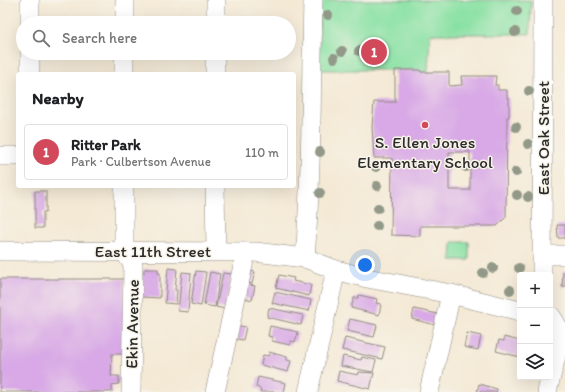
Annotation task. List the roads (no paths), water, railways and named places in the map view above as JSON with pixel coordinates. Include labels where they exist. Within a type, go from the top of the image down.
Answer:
[{"type":"street","points":[[30,0],[30,16]]},
{"type":"street","points":[[124,16],[125,0]]},
{"type":"street","points":[[216,0],[216,16]]},
{"type":"street","points":[[305,258],[308,222],[313,0]]},
{"type":"street","name":"East Oak Street","points":[[542,272],[543,0]]},
{"type":"street","points":[[30,60],[30,72]]},
{"type":"street","points":[[124,60],[124,72]]},
{"type":"street","points":[[215,60],[215,72]]},
{"type":"street","points":[[0,156],[16,156]]},
{"type":"street","name":"Ekin Avenue","points":[[124,188],[124,251],[133,264],[131,392]]},
{"type":"street","points":[[215,188],[216,251]]},
{"type":"street","name":"East 11th Street","points":[[0,251],[216,251],[246,252],[305,258],[336,270],[383,282],[451,294],[517,310]]},
{"type":"street","points":[[215,392],[246,252]]},
{"type":"street","points":[[542,256],[565,255]]},
{"type":"street","points":[[308,392],[336,270]]},
{"type":"street","points":[[429,392],[451,294]]},
{"type":"street","points":[[547,392],[558,344],[559,333],[554,317]]},
{"type":"place","name":"Ritter Park","points":[[374,52]]},
{"type":"place","name":"S. Ellen Jones Elementary School","points":[[425,125]]}]
